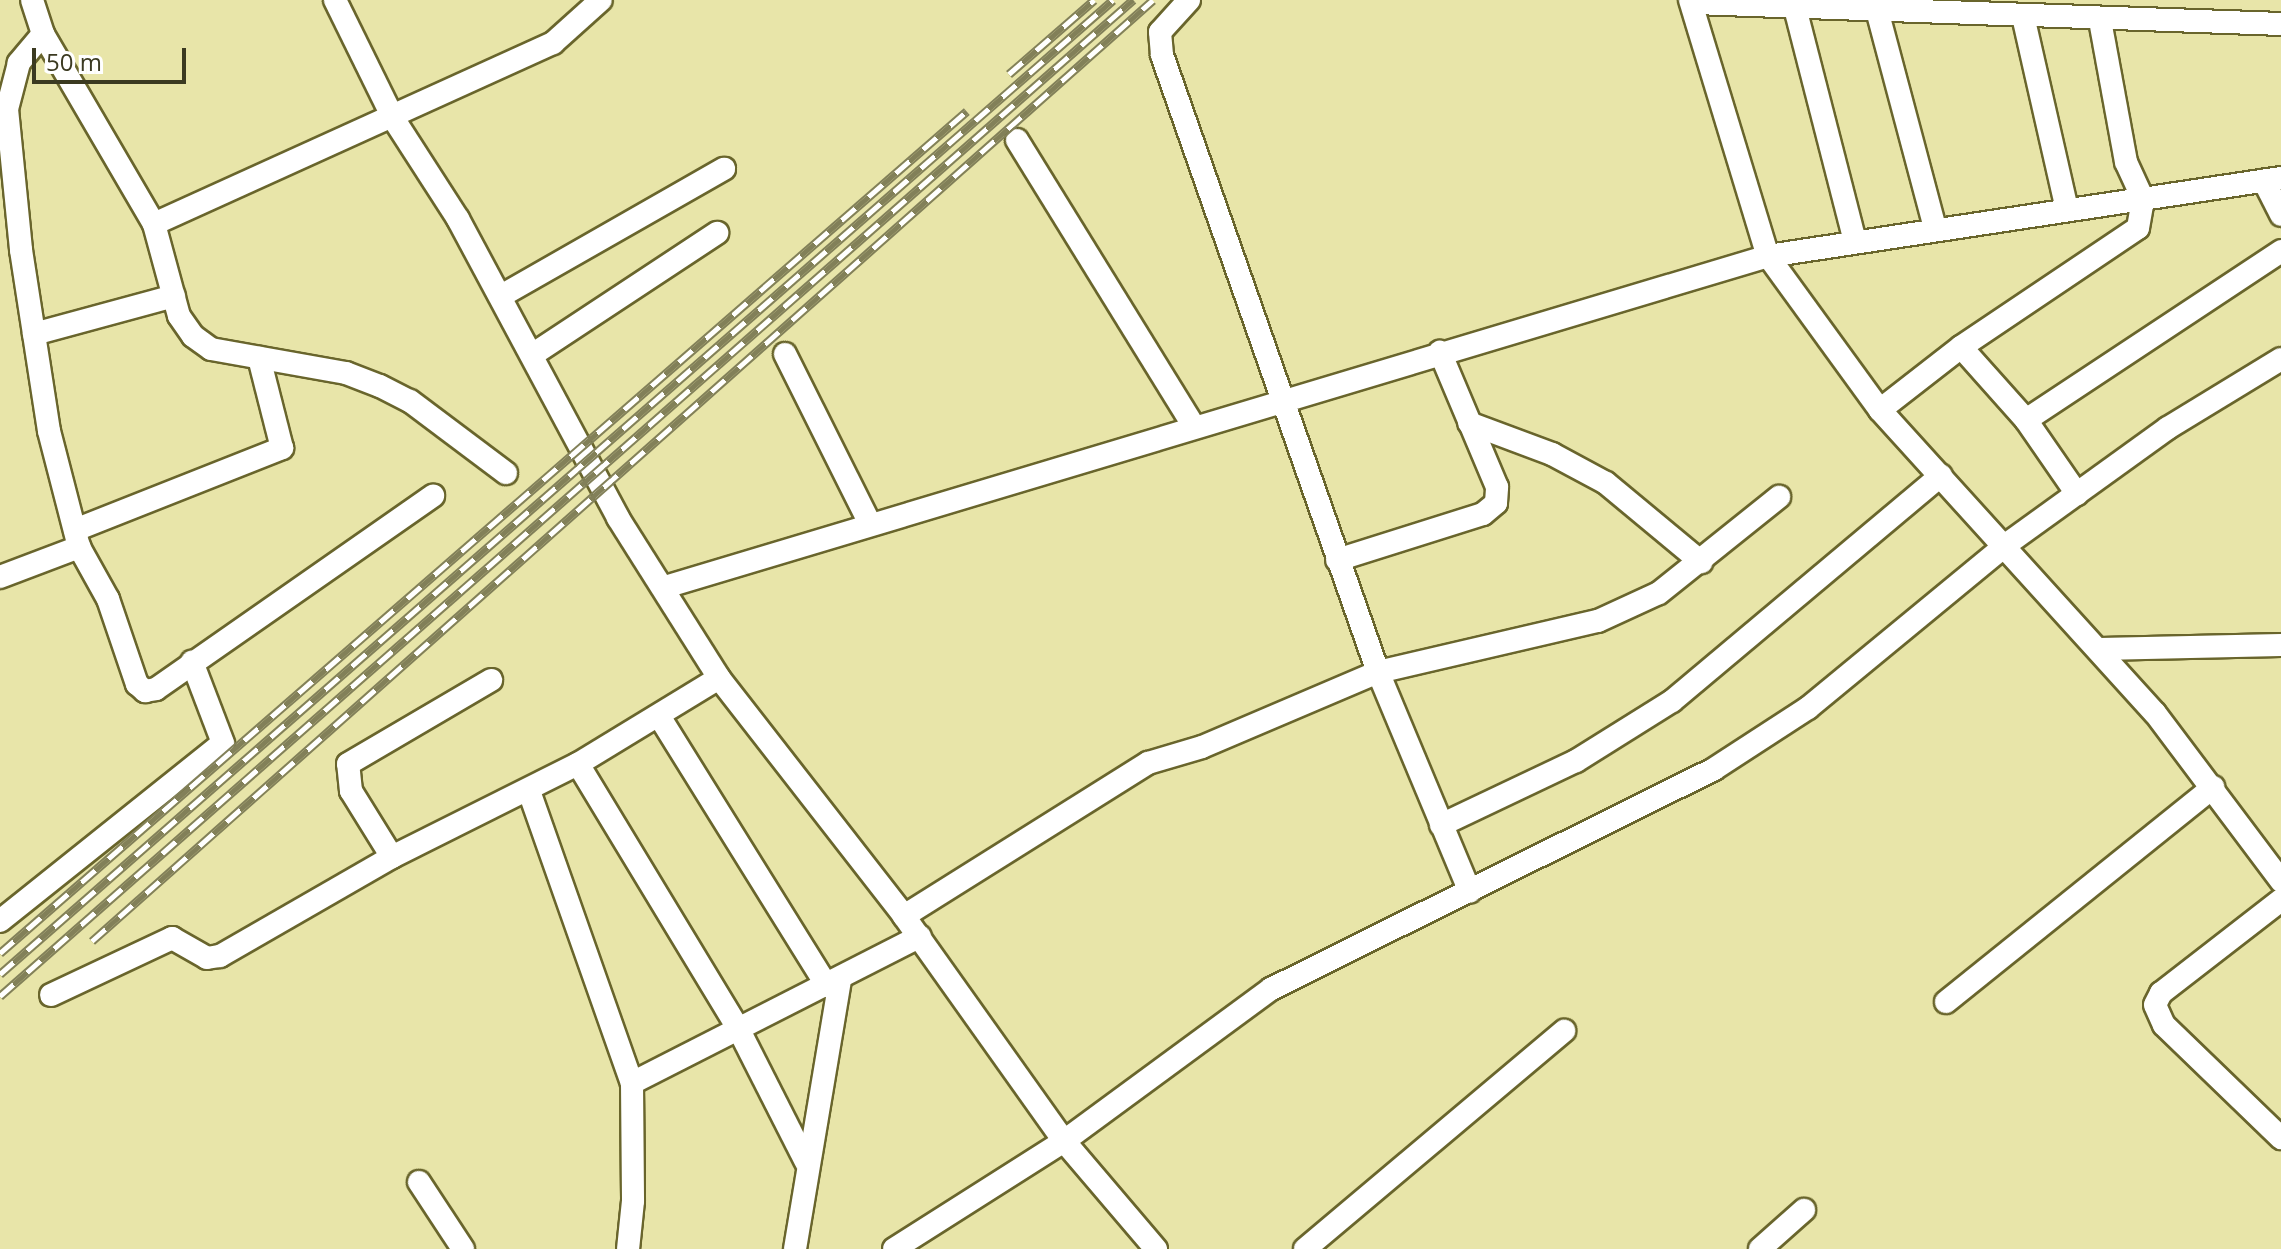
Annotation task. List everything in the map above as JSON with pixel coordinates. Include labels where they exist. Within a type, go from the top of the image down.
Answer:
[{"type":"street","points":[[32,0],[43,34],[154,224],[174,296],[193,336],[211,349],[346,373],[380,386],[410,401],[506,473]]},
{"type":"street","points":[[335,0],[393,118],[501,296],[618,518],[665,587],[719,678],[920,936],[1064,1141],[1156,1249]]},
{"type":"street","points":[[154,224],[553,43],[601,0]]},
{"type":"street","points":[[1189,0],[1160,32],[1162,55],[1278,399],[1378,672],[1470,892]]},
{"type":"street","points":[[2233,0],[2240,22]]},
{"type":"street","points":[[2281,24],[2100,20],[1905,5],[1877,10],[1794,3],[1692,2],[1768,256],[1880,410],[2007,544],[2100,649],[2213,787],[2281,881]]},
{"type":"street","points":[[1794,3],[1855,242]]},
{"type":"street","points":[[1877,10],[1935,228]]},
{"type":"street","points":[[2023,16],[2067,209]]},
{"type":"street","points":[[1880,410],[1961,347],[2138,228],[2143,199],[2126,162],[2100,20]]},
{"type":"street","points":[[43,34],[19,63],[7,109],[8,218],[34,334],[49,431],[77,539],[108,599],[137,684],[145,691],[156,689],[433,496]]},
{"type":"street","points":[[1017,140],[1193,425]]},
{"type":"street","points":[[501,296],[724,169]]},
{"type":"street","points":[[665,587],[1278,399],[1768,256],[1935,228],[2272,180],[2281,215]]},
{"type":"street","points":[[532,355],[717,233]]},
{"type":"street","points":[[2026,420],[2281,251]]},
{"type":"street","points":[[34,334],[174,296]]},
{"type":"street","points":[[1961,347],[2026,420],[2077,494]]},
{"type":"street","points":[[1337,560],[1483,514],[1496,503],[1497,487],[1440,352]]},
{"type":"street","points":[[785,354],[870,524]]},
{"type":"street","points":[[0,577],[77,539],[282,448],[259,358]]},
{"type":"street","points":[[894,1249],[1064,1141],[1271,989],[1714,769],[1808,708],[2007,544],[2168,428],[2281,359]]},
{"type":"street","points":[[1469,423],[1552,454],[1606,483],[1701,562]]},
{"type":"street","points":[[1441,825],[1576,761],[1672,701],[1941,475]]},
{"type":"street","points":[[904,916],[1148,763],[1202,747],[1378,672],[1598,621],[1659,593],[1779,497]]},
{"type":"street","points":[[2100,649],[2281,645]]},
{"type":"street","points":[[0,921],[223,743],[192,662]]},
{"type":"street","points":[[51,995],[172,938],[207,958],[220,956],[392,857],[578,764],[719,678]]},
{"type":"street","points":[[392,857],[351,791],[348,764],[491,680]]},
{"type":"street","points":[[659,716],[833,983],[795,1249]]},
{"type":"street","points":[[578,764],[739,1030],[806,1162]]},
{"type":"street","points":[[1946,1002],[2213,787]]},
{"type":"street","points":[[529,791],[632,1083],[633,1201],[628,1249]]},
{"type":"street","points":[[2281,900],[2161,993],[2155,1005],[2164,1025],[2281,1138]]},
{"type":"street","points":[[632,1083],[920,936]]},
{"type":"street","points":[[1305,1249],[1564,1031]]},
{"type":"street","points":[[419,1182],[463,1249]]},
{"type":"street","points":[[1760,1249],[1804,1210]]},
{"type":"railway","points":[[1009,74],[1094,0]]},
{"type":"railway","points":[[0,974],[1113,0]]},
{"type":"railway","points":[[0,996],[1133,0]]},
{"type":"railway","points":[[92,941],[1153,0]]},
{"type":"railway","points":[[0,953],[967,111]]}]
